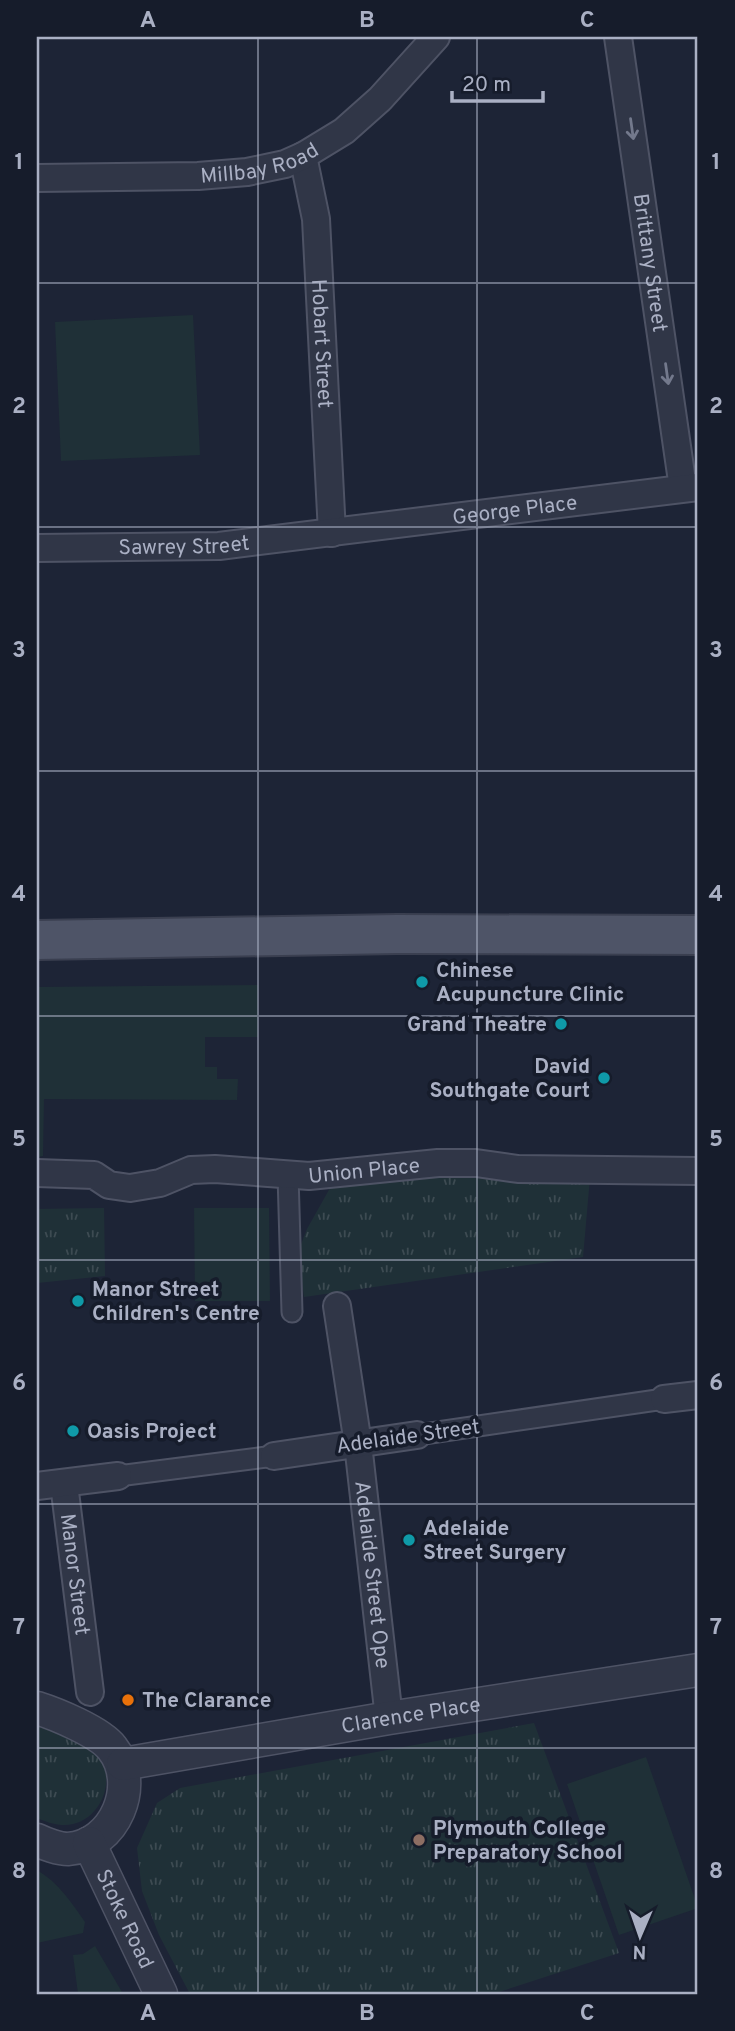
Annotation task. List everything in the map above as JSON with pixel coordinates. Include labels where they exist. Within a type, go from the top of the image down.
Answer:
[{"type":"main road","points":[[39,940],[397,934],[698,935]]},
{"type":"street","name":"Millbay Road","points":[[37,178],[198,176],[285,164],[344,131],[371,107],[436,37]]},
{"type":"street","name":"Brittany Street","points":[[618,37],[691,488]]},
{"type":"street","name":"Hobart Street","points":[[303,156],[316,219],[332,533]]},
{"type":"street","name":"George Place","points":[[332,533],[691,488]]},
{"type":"street","name":"Sawrey Street","points":[[37,548],[219,546],[332,533]]},
{"type":"street","name":"Union Place","points":[[37,1173],[94,1175],[109,1185],[130,1188],[160,1183],[191,1170],[215,1168],[309,1176],[438,1163],[476,1163],[518,1169],[698,1171]]},
{"type":"street","points":[[288,1175],[292,1312]]},
{"type":"street","name":"Adelaide Street Ope","points":[[338,1306],[358,1444],[389,1718]]},
{"type":"street","name":"Adelaide Street","points":[[118,1476],[698,1395]]},
{"type":"street","points":[[64,1484],[118,1476]]},
{"type":"street","name":"Manor Street","points":[[37,1486],[64,1484],[90,1692]]},
{"type":"street","name":"Clarence Place","points":[[123,1764],[389,1718],[698,1670]]},
{"type":"street","points":[[37,1708],[90,1732],[110,1745],[123,1764],[125,1788],[118,1814],[106,1830],[89,1843],[66,1849],[37,1840]]},
{"type":"street","name":"Stoke Road","points":[[89,1843],[161,1994]]},
{"type":"green space","points":[[193,315],[200,455],[61,461],[55,322]]},
{"type":"green space","points":[[258,985],[258,1037],[205,1037],[205,1067],[217,1067],[217,1079],[238,1079],[237,1100],[44,1099],[43,1156],[37,1157],[37,987]]},
{"type":"green space","points":[[418,1171],[590,1177],[583,1257],[304,1297],[298,1252],[307,1229],[334,1181]]},
{"type":"green space","points":[[104,1208],[105,1276],[37,1283],[37,1209]]},
{"type":"green space","points":[[194,1208],[269,1208],[270,1301],[195,1301]]},
{"type":"green space","name":"Plymouth College Preparatory School","points":[[534,1723],[619,1953],[493,1994],[190,1994],[159,1935],[142,1891],[137,1848],[157,1803],[180,1788]]},
{"type":"green space","points":[[37,1724],[91,1747],[103,1763],[106,1787],[96,1809],[87,1818],[60,1825],[37,1818]]},
{"type":"green space","points":[[646,1757],[698,1908],[619,1935],[567,1784]]},
{"type":"green space","points":[[37,1870],[58,1887],[75,1907],[85,1922],[83,1933],[37,1943]]},
{"type":"green space","points":[[95,1946],[122,1994],[78,1994],[73,1955],[83,1954]]},
{"type":"place","name":"Chinese Acupuncture Clinic","points":[[422,982]]},
{"type":"place","name":"Grand Theatre","points":[[561,1024]]},
{"type":"place","name":"David Southgate Court","points":[[604,1078]]},
{"type":"place","name":"Manor Street Children's Centre","points":[[78,1301]]},
{"type":"place","name":"Oasis Project","points":[[73,1431]]},
{"type":"place","name":"Adelaide Street Surgery","points":[[409,1540]]},
{"type":"place","name":"The Clarance","points":[[128,1700]]},
{"type":"place","name":"Plymouth College Preparatory School","points":[[419,1840]]}]
